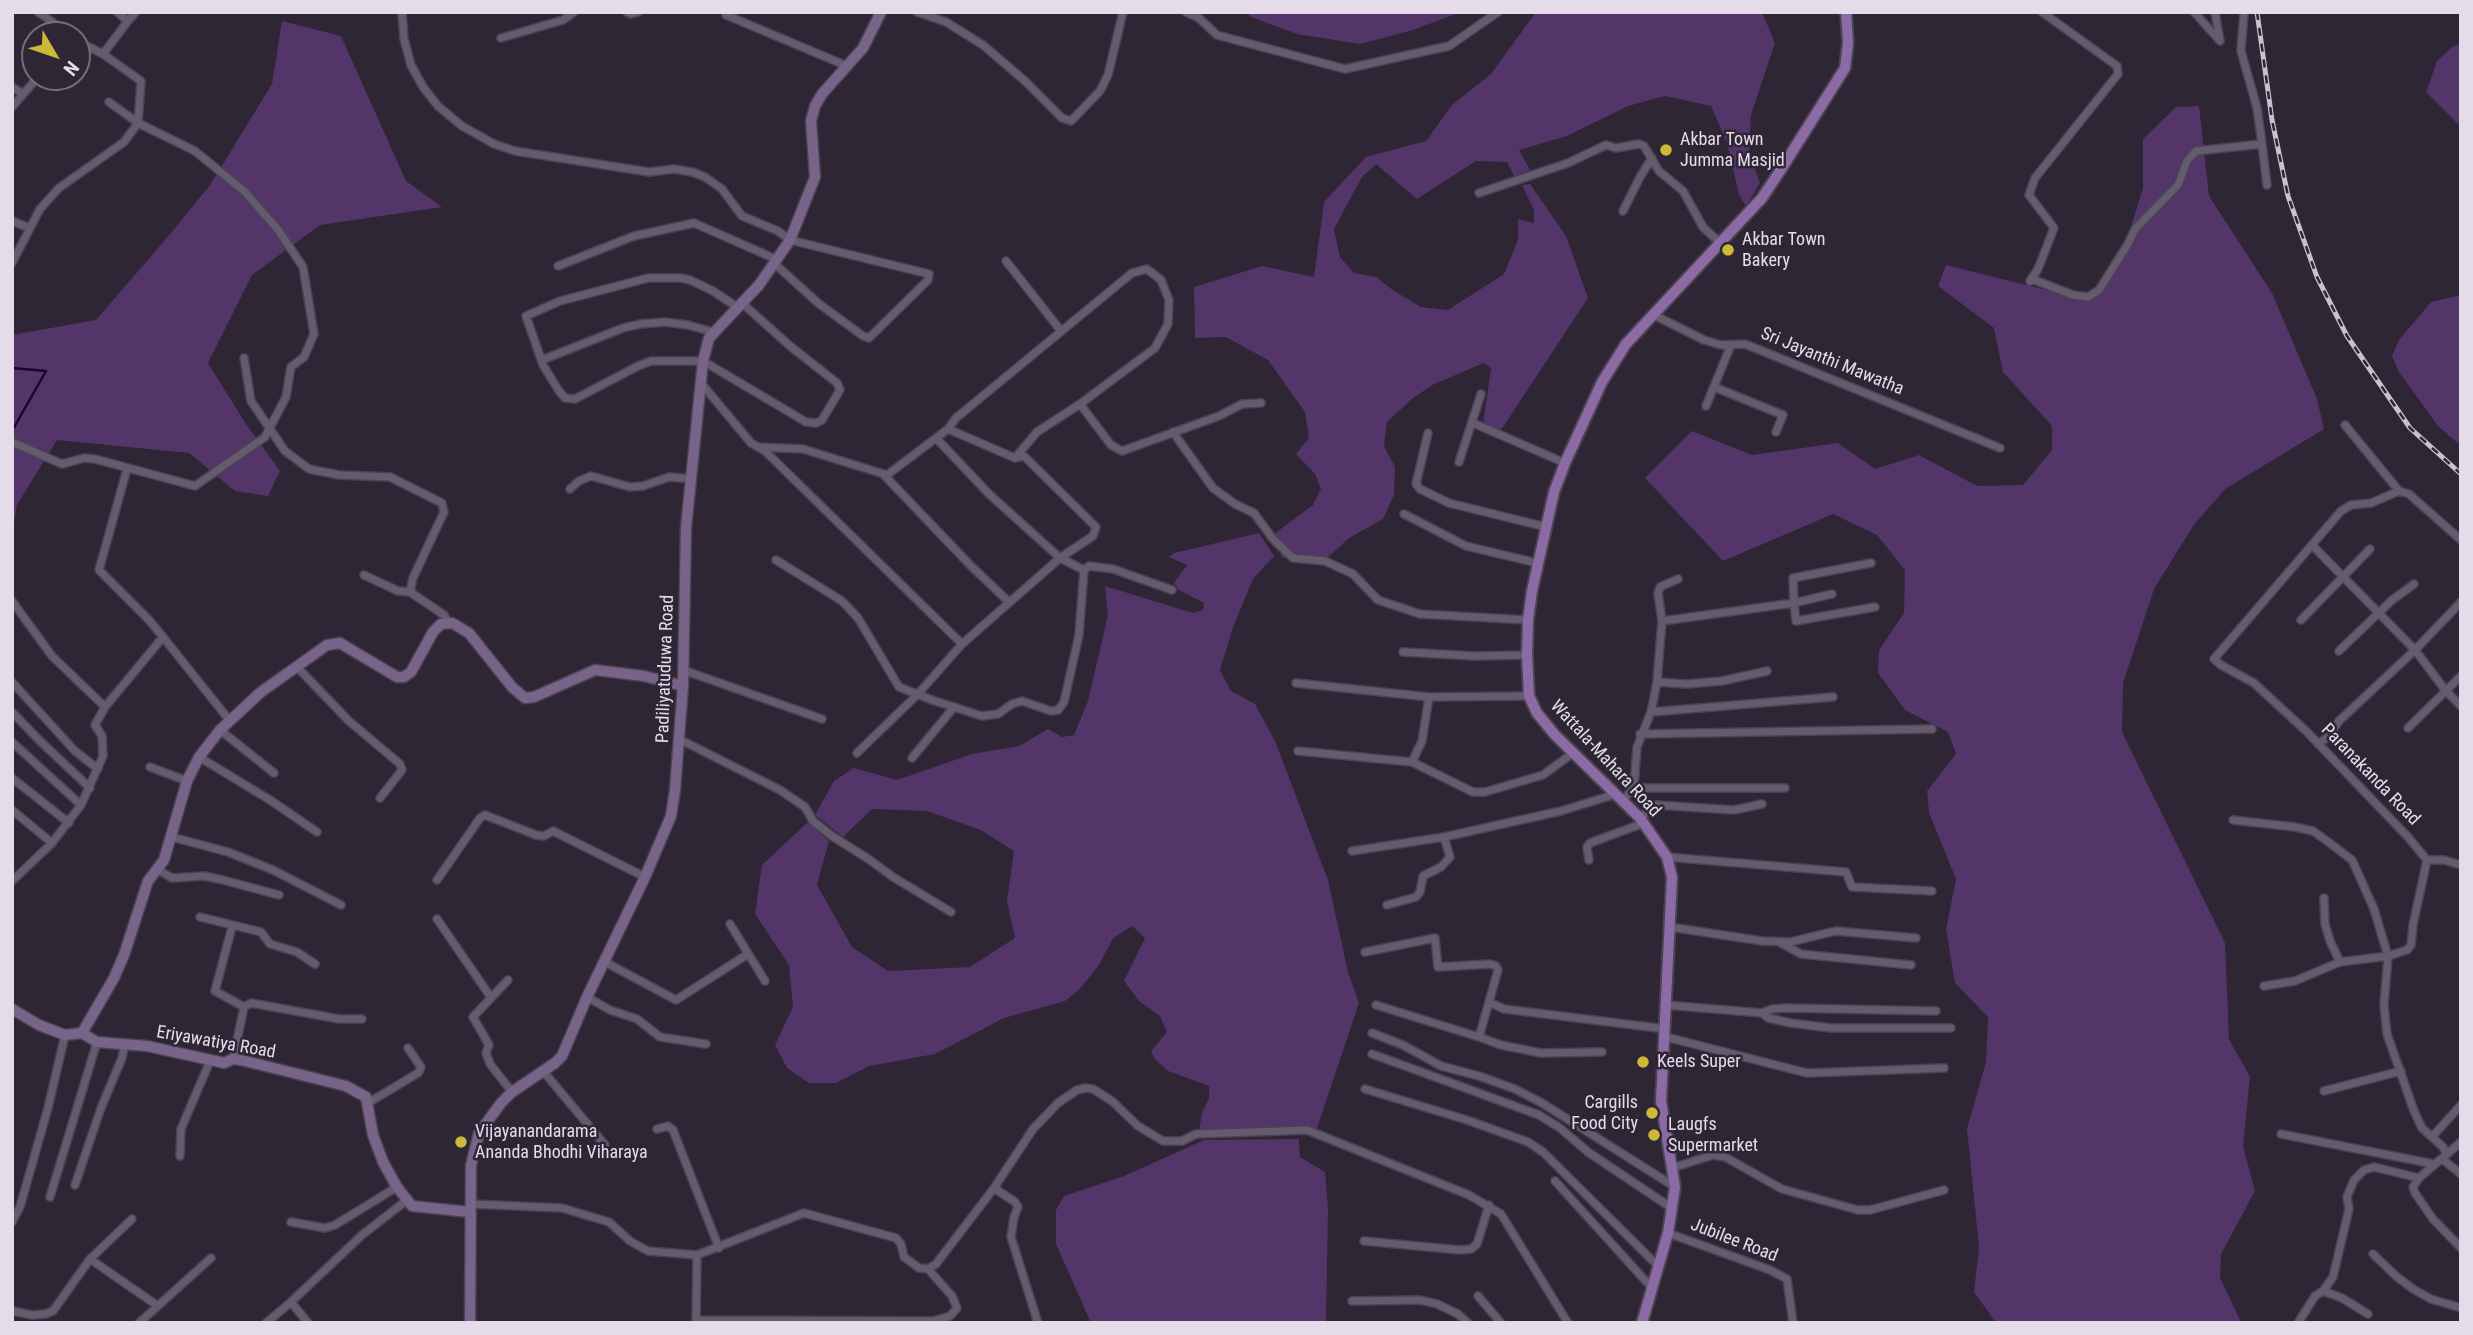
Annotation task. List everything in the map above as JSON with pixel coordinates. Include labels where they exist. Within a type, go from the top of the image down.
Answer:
[{"type":"main road","name":"Wattala-Mahara Road","points":[[1642,1323],[1668,1233],[1675,1188],[1661,1101],[1672,877],[1667,857],[1642,820],[1573,753],[1537,713],[1529,696],[1528,620],[1537,564],[1554,492],[1602,382],[1626,344],[1652,314],[1762,198],[1845,68],[1848,43],[1846,12]]},
{"type":"street","points":[[117,12],[128,21]]},
{"type":"street","points":[[103,54],[136,12]]},
{"type":"street","points":[[402,12],[404,39],[411,65],[423,87],[438,106],[462,126],[495,144],[515,150],[649,172],[674,169],[692,172],[722,189],[742,216],[779,232],[790,240],[929,274],[928,280],[869,338],[818,303],[776,262],[696,223],[634,236],[558,266]]},
{"type":"street","points":[[500,38],[574,12]]},
{"type":"street","points":[[627,12],[638,12]]},
{"type":"street","name":"Padiliyatuduwa Road","points":[[470,1323],[471,1165],[479,1133],[496,1108],[512,1092],[562,1056],[671,816],[683,686],[686,528],[703,361],[709,338],[776,262],[790,240],[815,177],[812,114],[822,94],[863,48],[881,12]]},
{"type":"street","points":[[917,12],[946,22],[983,45],[1062,118],[1071,121],[1100,91],[1108,75],[1123,12]]},
{"type":"street","points":[[1186,12],[1199,18],[1217,35],[1345,69],[1449,46],[1497,12]]},
{"type":"street","points":[[2042,12],[2117,66],[2118,74],[2035,178],[2029,195],[2054,228],[2031,280],[2073,295],[2088,297],[2099,290],[2106,280],[2135,229],[2178,185],[2187,161],[2196,151],[2262,144]]},
{"type":"street","points":[[2194,12],[2220,41],[2215,12]]},
{"type":"street","points":[[2244,12],[2241,51],[2257,108],[2267,184]]},
{"type":"street","points":[[726,15],[847,66]]},
{"type":"street","points":[[12,263],[40,209],[60,188],[124,142],[138,123],[141,81],[91,48]]},
{"type":"street","points":[[12,87],[23,94]]},
{"type":"street","points":[[12,107],[26,91]]},
{"type":"street","points":[[12,442],[62,464],[84,458],[95,459],[195,486],[265,437],[286,397],[291,367],[304,357],[314,334],[303,267],[279,231],[245,192],[195,150],[138,123],[109,102]]},
{"type":"street","points":[[1479,193],[1568,163],[1606,145],[1616,148],[1644,146],[1660,171],[1683,191],[1703,227],[1720,243]]},
{"type":"street","points":[[1623,211],[1652,158]]},
{"type":"street","points":[[12,221],[30,228]]},
{"type":"street","points":[[1006,261],[1061,331]]},
{"type":"street","points":[[759,447],[803,449],[887,475],[948,429],[956,418],[1132,273],[1147,269],[1161,280],[1169,300],[1168,324],[1155,348],[1080,404],[1037,432],[1014,458]]},
{"type":"street","points":[[648,278],[681,278],[713,290],[740,305],[837,383],[841,390],[822,420],[816,424],[806,422],[703,361],[651,361],[575,400],[565,398],[541,360],[526,316],[560,301],[648,278]]},
{"type":"street","name":"Sri Jayanthi Mawatha","points":[[1652,314],[1704,340],[1721,345],[1745,344],[2000,448]]},
{"type":"street","points":[[541,360],[640,324],[666,322],[713,332]]},
{"type":"street","points":[[1706,406],[1731,345]]},
{"type":"street","points":[[244,358],[251,401],[285,451],[309,469],[339,475],[390,477],[442,503],[444,512],[413,578],[410,592]]},
{"type":"street","points":[[701,383],[751,443],[765,451],[962,644]]},
{"type":"street","points":[[1714,387],[1783,415],[1776,432]]},
{"type":"street","points":[[1459,462],[1481,394]]},
{"type":"street","points":[[1080,404],[1111,445],[1122,451],[1219,416],[1242,404],[1261,403]]},
{"type":"street","points":[[1473,423],[1565,463]]},
{"type":"street","points":[[2345,425],[2399,491],[2409,494],[2461,540]]},
{"type":"street","points":[[857,753],[918,694],[962,644],[1060,558],[1093,536],[1096,527],[1024,456],[1014,458],[948,429]]},
{"type":"street","points":[[1173,432],[1213,488],[1235,504],[1254,513],[1273,539],[1293,558],[1325,561],[1353,574],[1378,600],[1420,614],[1528,620]]},
{"type":"street","points":[[1428,433],[1416,484],[1420,489],[1449,503],[1546,527]]},
{"type":"street","points":[[936,438],[989,494],[1060,558],[1084,570]]},
{"type":"street","points":[[127,469],[99,570],[149,620],[230,721]]},
{"type":"street","points":[[884,474],[1009,602]]},
{"type":"street","points":[[570,489],[591,476],[630,487],[643,486],[669,477],[692,479]]},
{"type":"street","points":[[2399,491],[2341,511],[2312,545],[2415,650],[2461,706]]},
{"type":"street","points":[[1404,514],[1466,546],[1537,564]]},
{"type":"street","name":"Paranakanda Road","points":[[2312,545],[2214,659],[2254,683],[2318,744],[2427,860]]},
{"type":"street","points":[[2301,620],[2370,549]]},
{"type":"street","points":[[776,560],[842,601],[858,618],[899,687],[982,716],[998,713],[1022,701],[1051,711],[1058,710],[1064,702],[1079,635],[1084,570],[1089,566],[1113,569],[1172,590]]},
{"type":"street","points":[[1871,563],[1793,578],[1794,603],[1796,621],[1875,607]]},
{"type":"street","points":[[364,575],[398,591],[410,592],[444,615],[448,623]]},
{"type":"street","points":[[1352,851],[1444,837],[1620,798],[1634,786],[1637,747],[1651,712],[1657,682],[1662,621],[1658,593],[1660,587],[1678,579]]},
{"type":"street","points":[[2339,651],[2391,601],[2414,583]]},
{"type":"street","points":[[1662,621],[1794,603],[1832,594]]},
{"type":"street","points":[[12,601],[52,656],[105,707]]},
{"type":"street","points":[[2318,744],[2461,602]]},
{"type":"street","points":[[12,1009],[65,1035],[82,1033],[124,955],[148,881],[164,860],[187,782],[199,757],[220,730],[261,692],[327,645],[340,643],[397,677],[404,677],[411,672],[433,632],[442,624],[452,623],[469,633],[512,687],[525,698],[534,697],[595,670],[644,676],[683,686]]},
{"type":"street","points":[[12,881],[52,843],[81,806],[103,756],[102,736],[95,725],[105,707],[163,637]]},
{"type":"street","points":[[1403,652],[1475,656],[1527,655]]},
{"type":"street","points":[[296,666],[349,721],[400,764],[402,770],[380,798]]},
{"type":"street","points":[[683,670],[822,719]]},
{"type":"street","points":[[1657,682],[1687,684],[1722,681],[1767,671]]},
{"type":"street","points":[[2408,728],[2461,676]]},
{"type":"street","points":[[12,682],[75,751],[98,769]]},
{"type":"street","points":[[1296,683],[1429,696],[1529,696]]},
{"type":"street","points":[[1412,762],[1422,741],[1429,696]]},
{"type":"street","points":[[1651,712],[1833,697]]},
{"type":"street","points":[[912,758],[954,707]]},
{"type":"street","points":[[12,712],[90,788]]},
{"type":"street","points":[[1640,734],[1932,729]]},
{"type":"street","points":[[220,730],[275,773]]},
{"type":"street","points":[[679,739],[780,790],[805,807],[813,821],[832,836],[951,912]]},
{"type":"street","points":[[12,742],[81,806]]},
{"type":"street","points":[[1298,751],[1412,762],[1473,792],[1486,792],[1543,775],[1573,753]]},
{"type":"street","points":[[199,757],[317,832]]},
{"type":"street","points":[[150,767],[187,782]]},
{"type":"street","points":[[12,778],[69,823]]},
{"type":"street","points":[[1634,786],[1784,788]]},
{"type":"street","points":[[1589,860],[1587,847],[1590,843],[1642,820],[1656,805],[1734,810],[1762,804]]},
{"type":"street","points":[[12,810],[52,843]]},
{"type":"street","points":[[437,880],[480,818],[485,815],[536,835],[544,836],[553,831],[645,877]]},
{"type":"street","points":[[2233,820],[2313,831],[2352,860],[2374,909],[2388,956],[2384,1005],[2387,1034],[2422,1128],[2443,1147],[2441,1159]]},
{"type":"street","points":[[172,837],[239,856],[273,870],[341,905]]},
{"type":"street","points":[[1387,905],[1416,897],[1420,892],[1423,876],[1441,867],[1450,857],[1444,837]]},
{"type":"street","points":[[1667,857],[1846,872],[1852,887],[1932,891]]},
{"type":"street","points":[[2264,986],[2295,981],[2340,962],[2388,956],[2407,950],[2411,945],[2427,860],[2445,860],[2461,865]]},
{"type":"street","points":[[157,869],[172,878],[204,876],[279,895]]},
{"type":"street","points":[[2324,898],[2328,932],[2340,962]]},
{"type":"street","points":[[200,917],[261,932],[270,944],[297,952],[315,964]]},
{"type":"street","points":[[437,919],[491,996]]},
{"type":"street","points":[[730,924],[765,981]]},
{"type":"street","points":[[232,927],[215,991],[244,1007]]},
{"type":"street","points":[[1670,927],[1762,942],[1790,942],[1836,931],[1916,938]]},
{"type":"street","points":[[1365,952],[1435,938],[1438,967],[1496,965],[1498,970],[1479,1037]]},
{"type":"street","points":[[1778,942],[1801,954],[1911,965]]},
{"type":"street","points":[[605,962],[676,1000],[748,954]]},
{"type":"street","points":[[508,979],[472,1017],[489,1045],[486,1053],[490,1064],[512,1092]]},
{"type":"street","points":[[587,997],[610,1010],[637,1019],[660,1037],[706,1044]]},
{"type":"street","points":[[1489,1002],[1504,1009],[1666,1033],[1807,1073],[1944,1068]]},
{"type":"street","points":[[233,1059],[244,1007],[251,1003],[339,1019],[362,1019]]},
{"type":"street","points":[[1376,1005],[1501,1045],[1541,1053],[1602,1052]]},
{"type":"street","points":[[1666,1006],[1762,1013],[1772,1009],[1936,1011]]},
{"type":"street","points":[[1762,1013],[1768,1018],[1830,1028],[1951,1028]]},
{"type":"street","name":"Eriyawatiya Road","points":[[82,1033],[97,1042],[147,1046],[224,1063],[233,1059],[346,1086],[366,1097],[368,1103]]},
{"type":"street","points":[[1372,1033],[1403,1045],[1441,1066],[1515,1089],[1542,1103],[1675,1188]]},
{"type":"street","points":[[12,1222],[20,1207],[65,1035]]},
{"type":"street","points":[[50,1197],[97,1042]]},
{"type":"street","points":[[75,1185],[125,1044]]},
{"type":"street","points":[[408,1048],[421,1067],[418,1073],[368,1103],[373,1135],[383,1162],[412,1206],[562,1208],[609,1223],[630,1241],[648,1251],[697,1255],[804,1213],[896,1238],[901,1244],[904,1256],[919,1268],[928,1269],[936,1264],[994,1188],[1032,1129],[1058,1103],[1077,1090],[1086,1088],[1093,1089],[1112,1101],[1138,1126],[1163,1141],[1182,1141],[1196,1134],[1307,1130],[1469,1195],[1501,1214],[1567,1323]]},
{"type":"street","points":[[1372,1054],[1539,1115],[1560,1128],[1588,1152],[1673,1209]]},
{"type":"street","points":[[180,1156],[181,1129],[210,1060]]},
{"type":"street","points":[[543,1071],[605,1145]]},
{"type":"street","points":[[2324,1091],[2401,1072]]},
{"type":"street","points":[[1365,1089],[1528,1142],[1543,1152],[1658,1266]]},
{"type":"street","points":[[2432,1137],[2461,1105]]},
{"type":"street","points":[[657,1129],[668,1126],[673,1130],[719,1248]]},
{"type":"street","points":[[2281,1134],[2441,1159],[2461,1174]]},
{"type":"street","points":[[2461,1142],[2419,1178],[2413,1187],[2433,1219],[2461,1248]]},
{"type":"street","points":[[1672,1168],[1713,1155],[1726,1157],[1782,1189],[1858,1210],[1870,1210],[1944,1190]]},
{"type":"street","points":[[2298,1323],[2315,1296],[2323,1291],[2333,1277],[2349,1209],[2347,1197],[2354,1180],[2364,1170],[2374,1167],[2419,1178]]},
{"type":"street","points":[[1555,1181],[1652,1288]]},
{"type":"street","points":[[291,1222],[325,1228],[335,1225],[397,1187]]},
{"type":"street","points":[[994,1188],[1018,1207],[1012,1237],[1038,1323]]},
{"type":"street","points":[[265,1323],[291,1303],[362,1235],[407,1200]]},
{"type":"street","points":[[1364,1241],[1471,1249],[1476,1244],[1489,1205]]},
{"type":"street","points":[[12,1311],[32,1315],[53,1311],[90,1259],[132,1219]]},
{"type":"street","name":"Jubilee Road","points":[[1668,1233],[1770,1270],[1787,1279],[1793,1323]]},
{"type":"street","points":[[2373,1254],[2413,1289],[2431,1299],[2461,1308]]},
{"type":"street","points":[[697,1255],[696,1321],[768,1322],[813,1318],[933,1321],[950,1316],[957,1308],[952,1296],[928,1269]]},
{"type":"street","points":[[139,1323],[211,1258]]},
{"type":"street","points":[[90,1259],[158,1306]]},
{"type":"street","points":[[2323,1291],[2342,1298],[2368,1314]]},
{"type":"street","points":[[1478,1296],[1501,1323]]},
{"type":"street","points":[[1352,1301],[1420,1300],[1437,1304],[1458,1314],[1468,1323]]},
{"type":"street","points":[[291,1303],[308,1323]]},
{"type":"shaded area","points":[[1246,12],[1461,12],[1413,30],[1360,44],[1297,34],[1251,17]]},
{"type":"shaded area","points":[[1536,12],[1762,12],[1775,43],[1751,115],[1749,153],[1760,183],[1746,206],[1739,195],[1727,143],[1711,106],[1665,96],[1628,106],[1567,136],[1519,150],[1530,170],[1514,176],[1507,162],[1476,161],[1417,199],[1376,164],[1362,177],[1334,229],[1340,257],[1354,273],[1376,277],[1421,307],[1448,310],[1504,274],[1518,240],[1518,219],[1534,223],[1534,210],[1522,185],[1530,184],[1566,236],[1588,298],[1501,430],[1483,425],[1491,368],[1484,363],[1434,384],[1413,398],[1387,422],[1384,446],[1395,467],[1394,495],[1383,519],[1349,538],[1326,559],[1283,558],[1270,537],[1313,505],[1321,489],[1315,474],[1296,454],[1309,438],[1305,412],[1268,360],[1226,337],[1195,338],[1194,287],[1262,266],[1314,277],[1324,202],[1366,157],[1426,141],[1452,105],[1491,74]]},
{"type":"shaded area","points":[[282,21],[341,36],[406,181],[442,207],[320,225],[252,275],[208,363],[246,424],[280,471],[268,496],[235,491],[189,453],[57,440],[17,505],[12,537],[12,335],[96,320],[171,233],[210,185],[272,84]]},
{"type":"shaded area","points":[[2461,43],[2461,127],[2426,92],[2437,61],[2452,47]]},
{"type":"shaded area","points":[[2199,106],[2209,196],[2272,293],[2317,399],[2324,429],[2225,489],[2193,526],[2154,589],[2123,683],[2122,732],[2225,943],[2229,1039],[2250,1077],[2243,1146],[2255,1191],[2221,1254],[2220,1278],[2241,1322],[1996,1323],[1974,1292],[1979,1247],[1967,1129],[1986,1062],[1988,1017],[1955,983],[1946,929],[1956,879],[1929,813],[1927,791],[1956,754],[1948,732],[1905,710],[1878,673],[1879,650],[1904,613],[1905,570],[1877,535],[1833,514],[1723,561],[1645,478],[1692,431],[1752,455],[1838,443],[1875,469],[1919,455],[1977,486],[2023,485],[2052,450],[2052,426],[2003,372],[1994,328],[1938,286],[1946,265],[2078,298],[2098,288],[2124,249],[2143,188],[2143,139],[2176,107]]},
{"type":"shaded area","points":[[2461,295],[2461,446],[2438,426],[2399,372],[2392,356],[2399,340],[2431,302]]},
{"type":"shaded area","points":[[1259,533],[1274,556],[1253,579],[1233,627],[1220,670],[1231,691],[1255,704],[1275,741],[1328,880],[1348,972],[1359,1003],[1317,1128],[1199,1131],[1202,1113],[1209,1098],[1209,1086],[1168,1071],[1155,1059],[1151,1051],[1167,1032],[1160,1016],[1139,1001],[1124,981],[1145,938],[1132,926],[1113,938],[1099,965],[1079,990],[1065,1001],[1004,1018],[935,1054],[869,1066],[836,1083],[809,1083],[787,1068],[775,1045],[793,1007],[789,965],[755,914],[762,865],[808,822],[829,841],[817,885],[852,947],[888,971],[970,967],[1015,938],[1007,901],[1014,851],[981,830],[927,811],[872,809],[843,837],[815,815],[834,781],[854,768],[897,780],[972,754],[1019,746],[1048,729],[1062,737],[1074,735],[1088,701],[1108,615],[1105,586],[1193,613],[1203,610],[1204,603],[1179,590],[1174,583],[1187,565],[1169,557],[1174,553]]},
{"type":"shaded area","points":[[1299,1139],[1300,1157],[1325,1172],[1328,1208],[1326,1323],[1091,1323],[1056,1244],[1056,1210],[1064,1196],[1124,1176],[1204,1140]]},
{"type":"waterway","points":[[12,368],[46,371],[12,431]]},
{"type":"railway","points":[[2257,12],[2272,120],[2288,196],[2317,277],[2347,336],[2410,428],[2461,474]]},
{"type":"place","name":"Akbar Town Jumma Masjid","points":[[1666,150]]},
{"type":"place","name":"Akbar Town Bakery","points":[[1728,250]]},
{"type":"place","name":"Keels Super","points":[[1643,1062]]},
{"type":"place","name":"Cargills Food City","points":[[1652,1113]]},
{"type":"place","name":"Laugfs Supermarket","points":[[1654,1135]]},
{"type":"place","name":"Vijayanandarama Ananda Bhodhi Viharaya","points":[[461,1142]]}]
